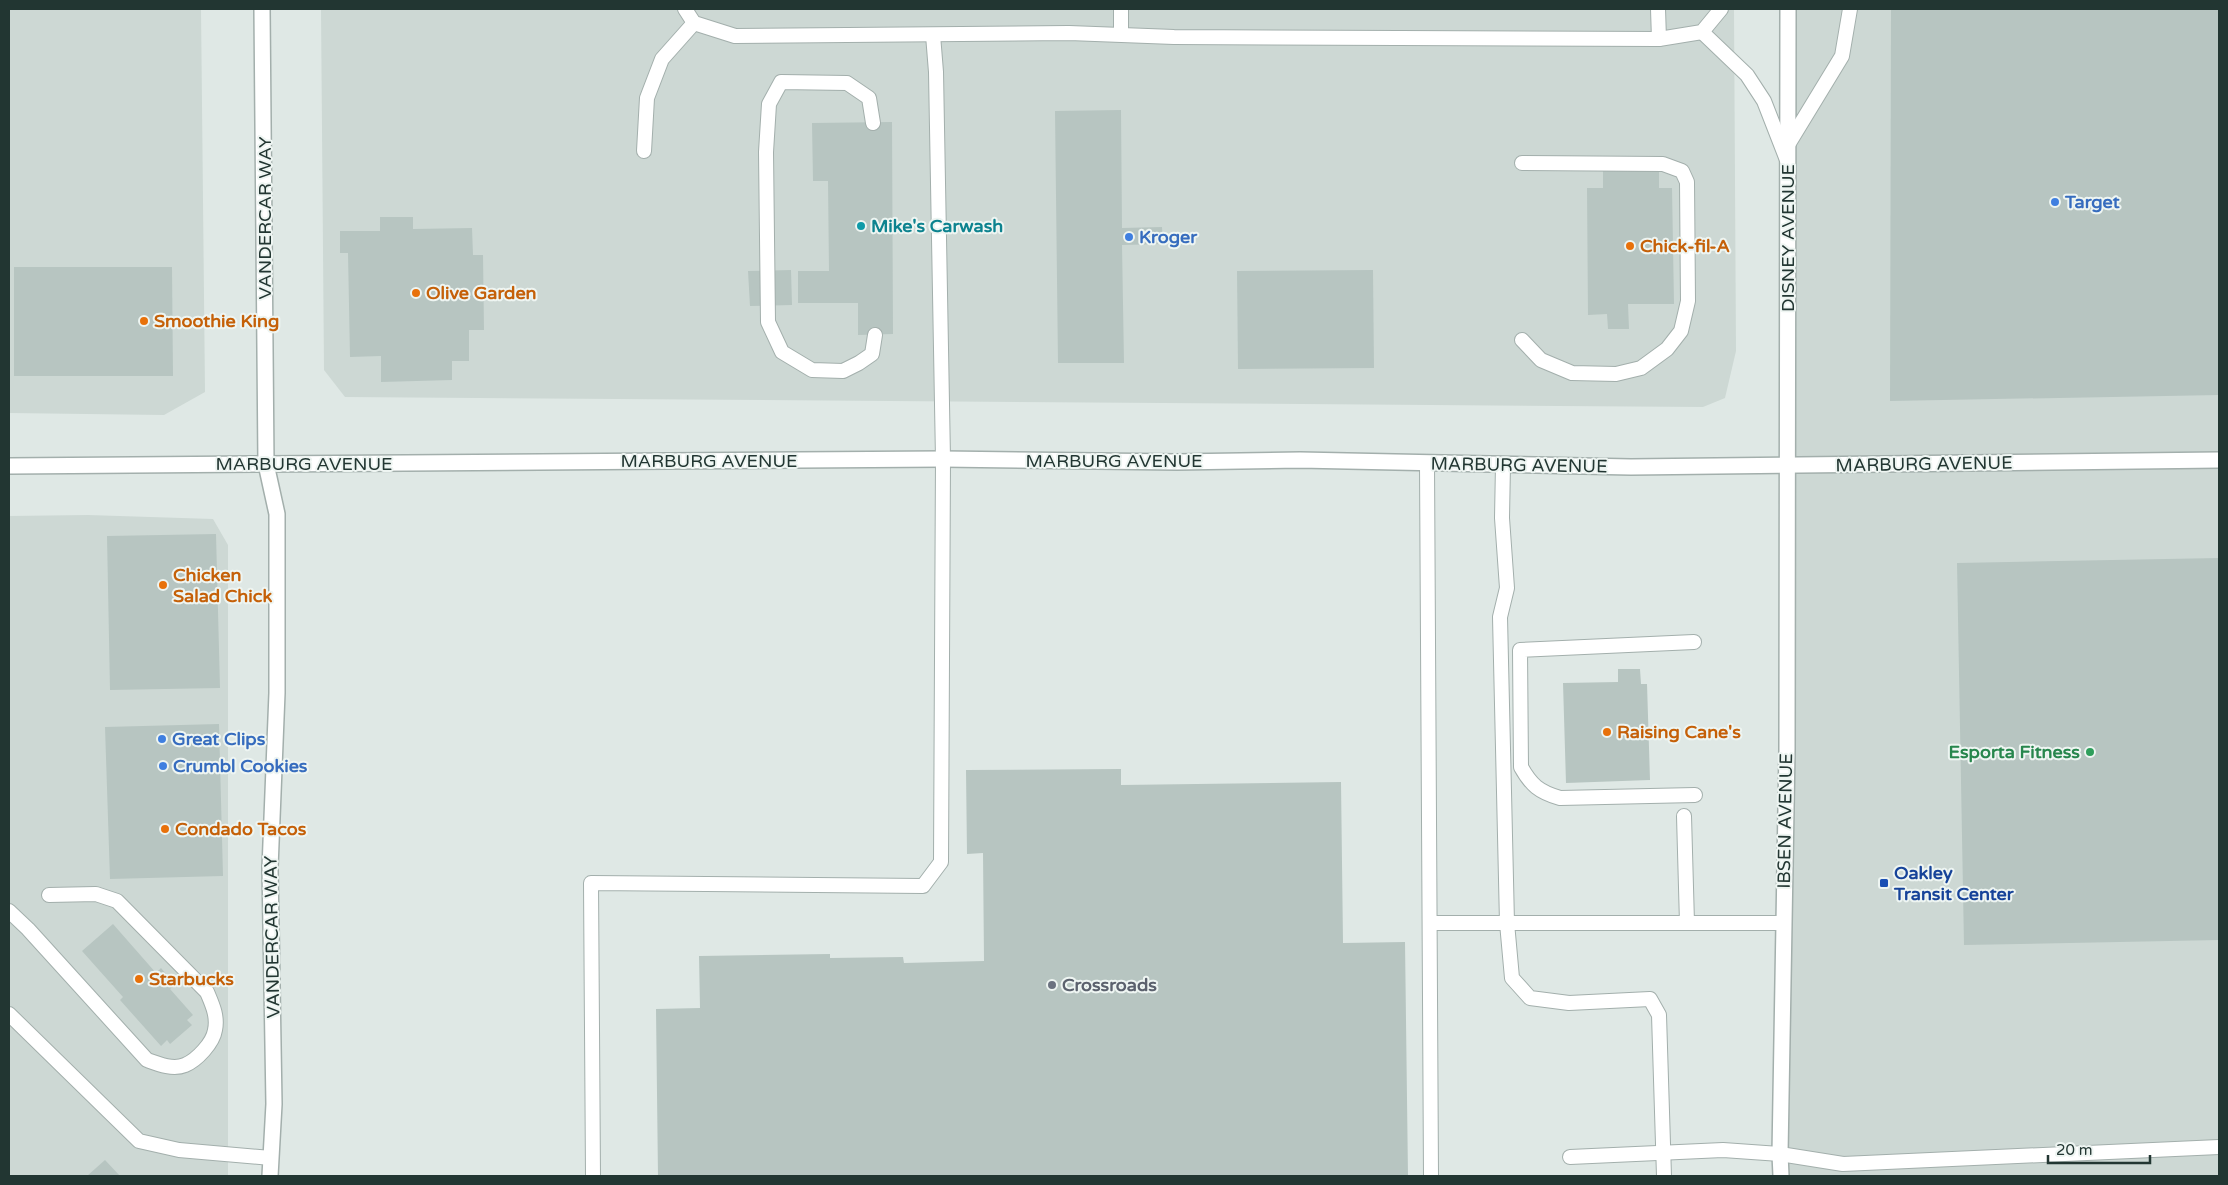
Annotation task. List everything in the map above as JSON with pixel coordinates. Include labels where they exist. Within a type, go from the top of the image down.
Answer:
[{"type":"street","name":"VANDERCAR WAY","points":[[262,9],[266,464],[277,514],[278,693],[270,868],[274,1104],[270,1176]]},
{"type":"street","name":"DISNEY AVENUE","points":[[1787,466],[1788,9]]},
{"type":"street","name":"MARBURG AVENUE","points":[[9,466],[943,459],[1168,462],[1300,460],[1631,467],[2219,460]]},
{"type":"street","name":"IBSEN AVENUE","points":[[1781,1176],[1787,740],[1787,466]]},
{"type":"lane","points":[[685,9],[694,23],[735,36],[1069,33],[1174,37],[1659,39],[1702,32],[1721,9]]},
{"type":"lane","points":[[1121,9],[1121,34]]},
{"type":"lane","points":[[1658,9],[1659,39]]},
{"type":"lane","points":[[1789,143],[1842,56],[1850,9]]},
{"type":"lane","points":[[644,151],[647,98],[662,59],[694,23]]},
{"type":"lane","points":[[1702,32],[1747,75],[1764,100],[1789,164]]},
{"type":"lane","points":[[593,1176],[591,883],[923,886],[941,862],[943,459],[936,72],[933,35]]},
{"type":"lane","points":[[873,123],[869,98],[847,82],[781,82],[769,104],[766,152],[768,322],[782,352],[812,370],[843,371],[872,354],[875,335]]},
{"type":"lane","points":[[1522,163],[1663,164],[1682,171],[1686,182],[1688,301],[1681,331],[1667,349],[1641,368],[1616,374],[1572,373],[1541,360],[1522,340]]},
{"type":"lane","points":[[1427,463],[1431,1176]]},
{"type":"lane","points":[[1503,465],[1502,518],[1507,588],[1500,618],[1504,817],[1512,978],[1530,998],[1569,1003],[1650,999],[1659,1015],[1664,1176]]},
{"type":"lane","points":[[1694,642],[1520,650],[1521,767],[1530,782],[1545,794],[1560,798],[1695,795]]},
{"type":"lane","points":[[1684,816],[1686,923]]},
{"type":"lane","points":[[9,911],[28,928],[146,1060],[162,1066],[184,1065],[205,1049],[215,1030],[214,1009],[207,992],[117,901],[96,894],[49,894]]},
{"type":"lane","points":[[1430,923],[1784,923]]},
{"type":"lane","points":[[9,1014],[139,1141],[179,1150],[271,1158]]},
{"type":"lane","points":[[1570,1157],[1723,1150],[1780,1154],[1843,1164],[2219,1147]]},
{"type":"shaded area","points":[[9,9],[201,9],[205,392],[164,415],[9,413]]},
{"type":"shaded area","points":[[321,9],[1734,9],[1736,351],[1725,398],[1703,407],[345,397],[324,370]]},
{"type":"shaded area","points":[[1788,9],[2219,9],[2219,1176],[1781,1176]]},
{"type":"shaded area","points":[[88,515],[213,519],[228,545],[228,1176],[9,1176],[9,516]]},
{"type":"building","name":"Target","points":[[1891,9],[2219,9],[2219,395],[1890,401]]},
{"type":"building","name":"Kroger","points":[[1121,110],[1122,228],[1162,227],[1163,244],[1122,245],[1124,363],[1058,363],[1055,111]]},
{"type":"building","name":"Mike's Carwash","points":[[892,122],[893,334],[858,335],[858,303],[798,303],[798,271],[829,271],[828,181],[813,181],[812,123]]},
{"type":"building","name":"Chick-fil-A","points":[[1603,169],[1659,169],[1659,188],[1672,188],[1674,304],[1628,304],[1629,329],[1608,329],[1607,314],[1588,315],[1587,188],[1603,188]]},
{"type":"building","name":"Olive Garden","points":[[380,217],[413,217],[413,229],[472,228],[473,255],[483,255],[484,330],[469,330],[469,361],[452,361],[452,380],[381,382],[381,356],[350,357],[348,253],[340,253],[340,231],[380,231]]},
{"type":"building","points":[[14,267],[172,267],[173,376],[14,376]]},
{"type":"building","points":[[791,270],[792,305],[750,306],[748,271]]},
{"type":"building","points":[[1373,270],[1374,368],[1238,369],[1237,271]]},
{"type":"building","name":"Chicken Salad Chick","points":[[216,534],[220,688],[110,690],[107,536]]},
{"type":"building","name":"Esporta Fitness","points":[[2219,558],[2219,940],[1964,945],[1957,563]]},
{"type":"building","name":"Raising Cane's","points":[[1618,669],[1640,669],[1641,684],[1647,684],[1650,780],[1566,783],[1563,683],[1618,682]]},
{"type":"building","name":"Condado Tacos","points":[[219,724],[223,876],[110,879],[105,727]]},
{"type":"building","name":"Crossroads","points":[[1121,769],[1121,785],[1341,782],[1343,943],[1405,942],[1408,1176],[658,1176],[656,1009],[700,1008],[699,956],[830,954],[830,958],[903,957],[904,963],[984,961],[983,853],[967,854],[966,770]]},
{"type":"building","name":"Starbucks","points":[[113,924],[156,973],[161,968],[175,985],[170,989],[193,1015],[187,1020],[192,1025],[170,1044],[167,1040],[161,1046],[120,1000],[123,997],[82,951]]},
{"type":"building","points":[[105,1160],[120,1176],[87,1176]]},
{"type":"place","name":"Target","points":[[2055,202]]},
{"type":"place","name":"Mike's Carwash","points":[[861,226]]},
{"type":"place","name":"Kroger","points":[[1129,237]]},
{"type":"place","name":"Chick-fil-A","points":[[1630,246]]},
{"type":"place","name":"Olive Garden","points":[[416,293]]},
{"type":"place","name":"Smoothie King","points":[[144,321]]},
{"type":"place","name":"Chicken Salad Chick","points":[[163,585]]},
{"type":"place","name":"Raising Cane's","points":[[1607,732]]},
{"type":"place","name":"Great Clips","points":[[162,739]]},
{"type":"place","name":"Esporta Fitness","points":[[2090,752]]},
{"type":"place","name":"Crumbl Cookies","points":[[163,766]]},
{"type":"place","name":"Condado Tacos","points":[[165,829]]},
{"type":"place","name":"Oakley Transit Center","points":[[1884,883]]},
{"type":"place","name":"Starbucks","points":[[139,979]]},
{"type":"place","name":"Crossroads","points":[[1052,985]]}]
